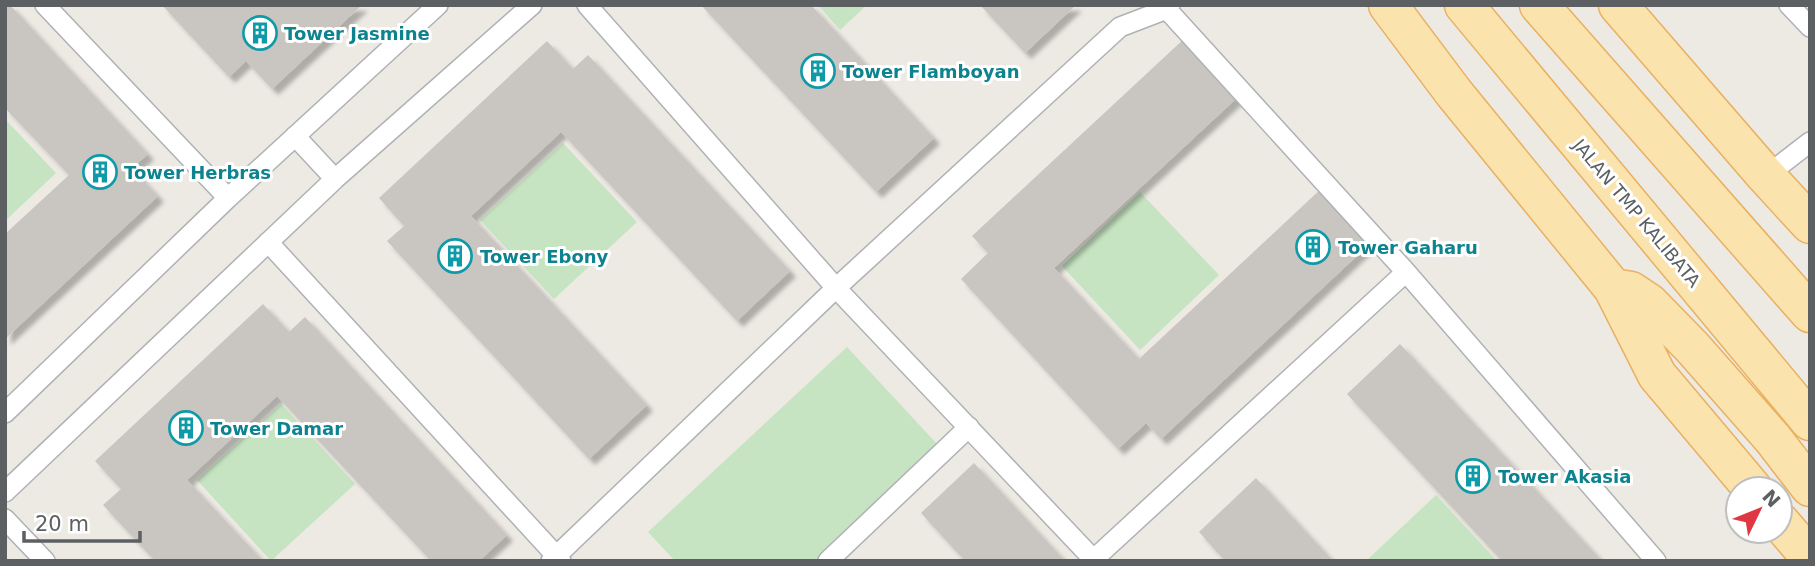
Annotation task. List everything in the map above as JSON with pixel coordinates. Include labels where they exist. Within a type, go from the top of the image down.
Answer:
[{"type":"main road","points":[[1388,5],[1454,93],[1614,288],[1657,375],[1741,475]]},
{"type":"main road","name":"JALAN TMP KALIBATA","points":[[1464,5],[1810,421]]},
{"type":"main road","points":[[1539,5],[1810,313]]},
{"type":"main road","points":[[1618,5],[1810,224]]},
{"type":"main road","points":[[1614,288],[1631,291],[1649,303],[1692,347],[1773,439],[1810,487]]},
{"type":"main road","points":[[1794,538],[1810,556]]},
{"type":"lane","points":[[45,5],[228,198]]},
{"type":"lane","points":[[5,413],[228,198],[438,5]]},
{"type":"lane","points":[[5,492],[335,178],[532,5]]},
{"type":"lane","points":[[587,5],[836,288],[1094,560],[1406,272]]},
{"type":"lane","points":[[1120,27],[1130,5]]},
{"type":"lane","points":[[1789,5],[1810,27]]},
{"type":"lane","points":[[268,242],[556,559],[836,288],[1120,27],[1166,7],[1406,272],[1656,561]]},
{"type":"lane","points":[[295,136],[335,178]]},
{"type":"lane","points":[[1766,176],[1810,142]]},
{"type":"lane","points":[[828,561],[969,427]]},
{"type":"lane","points":[[5,519],[45,561]]},
{"type":"green space","points":[[818,5],[867,5],[840,30]]},
{"type":"green space","points":[[5,119],[56,173],[5,221]]},
{"type":"green space","points":[[563,143],[637,222],[554,299],[480,220]]},
{"type":"green space","points":[[1140,192],[1219,275],[1140,350],[1062,266]]},
{"type":"green space","points":[[847,347],[938,445],[820,561],[675,561],[648,532]]},
{"type":"green space","points":[[281,404],[355,484],[271,561],[197,480]]},
{"type":"green space","points":[[1436,495],[1497,561],[1366,561]]},
{"type":"building","name":"Tower Herbras","points":[[5,5],[10,5],[148,154],[132,168],[158,196],[5,339],[5,234],[69,175],[5,108]]},
{"type":"building","name":"Tower Jasmine","points":[[162,5],[362,5],[272,89],[246,61],[229,77]]},
{"type":"building","name":"Tower Flamboyan","points":[[701,5],[811,5],[934,138],[876,192]]},
{"type":"building","name":"Tower Flamboyan","points":[[980,5],[1076,5],[1025,53]]},
{"type":"building","name":"Tower Gaharu","points":[[1186,37],[1240,95],[1054,268],[1139,359],[1324,186],[1374,240],[1161,439],[1146,423],[1118,449],[961,279],[988,253],[972,236]]},
{"type":"building","name":"Tower Ebony","points":[[547,41],[573,69],[588,55],[790,271],[737,321],[561,132],[471,216],[647,405],[589,459],[387,241],[404,226],[379,198]]},
{"type":"building","name":"Tower Damar","points":[[263,304],[289,332],[305,317],[507,535],[479,561],[431,561],[277,396],[187,480],[263,561],[155,561],[103,505],[121,489],[95,461]]},
{"type":"building","name":"Tower Akasia","points":[[1400,344],[1600,559],[1598,561],[1502,561],[1347,394]]},
{"type":"building","points":[[974,463],[1065,561],[965,561],[921,513]]},
{"type":"building","points":[[1256,478],[1333,561],[1225,561],[1199,532]]},
{"type":"place","name":"Tower Jasmine","points":[[260,33]]},
{"type":"place","name":"Tower Flamboyan","points":[[818,71]]},
{"type":"place","name":"Tower Herbras","points":[[100,172]]},
{"type":"place","name":"Tower Gaharu","points":[[1313,247]]},
{"type":"place","name":"Tower Ebony","points":[[455,256]]},
{"type":"place","name":"Tower Damar","points":[[186,428]]},
{"type":"place","name":"Tower Akasia","points":[[1473,476]]}]
